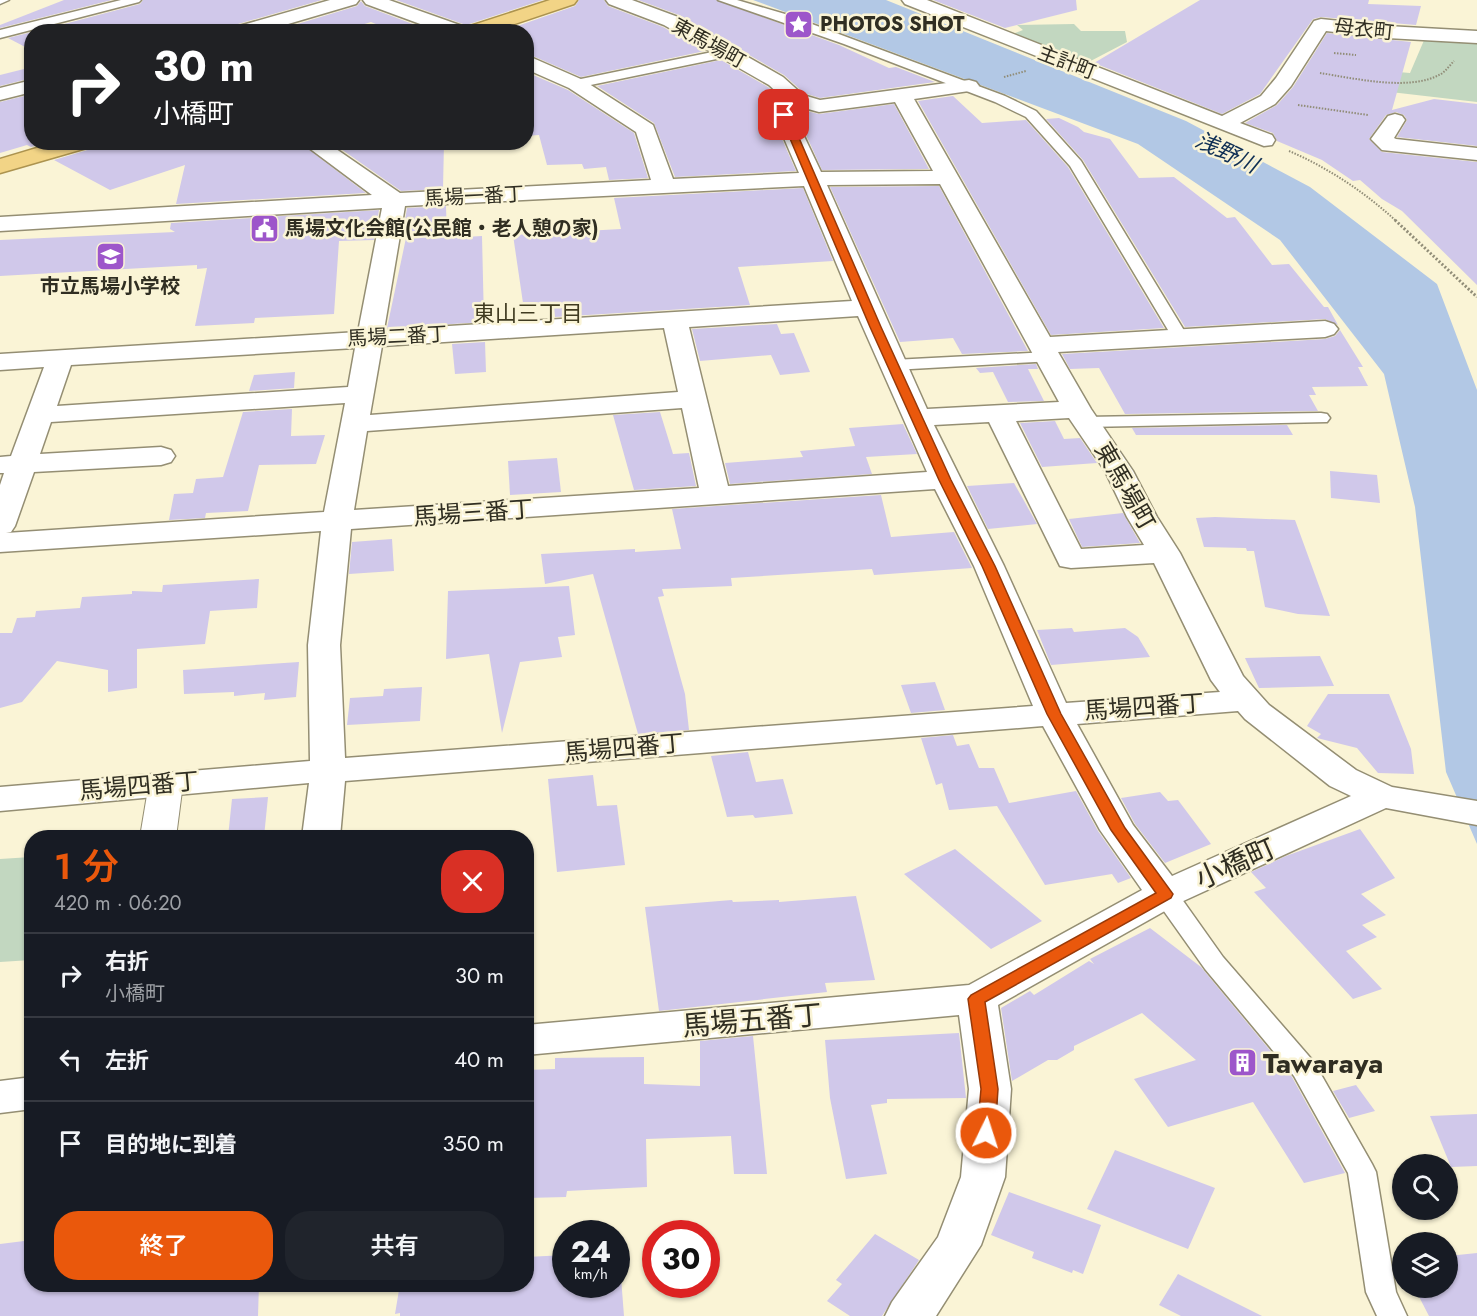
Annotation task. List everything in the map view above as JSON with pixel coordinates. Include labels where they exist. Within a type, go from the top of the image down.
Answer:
[{"type":"highway","points":[[495,24],[568,0]]},
{"type":"highway","points":[[0,166],[55,150]]},
{"type":"street","points":[[267,24],[350,0]]},
{"type":"street","points":[[372,0],[439,24]]},
{"type":"street","name":"東馬場町","points":[[615,0],[671,21],[776,81],[796,99]]},
{"type":"street","name":"主計町","points":[[911,0],[1264,140]]},
{"type":"street","name":"母衣町","points":[[1224,123],[1268,100],[1321,25],[1477,38]]},
{"type":"street","points":[[534,65],[576,84],[646,129],[664,186]]},
{"type":"street","points":[[968,86],[819,106],[796,99],[784,115],[916,418],[988,566],[1054,714],[1118,830],[1165,894]]},
{"type":"street","points":[[0,94],[24,88]]},
{"type":"street","name":"東馬場町","points":[[902,96],[1045,351],[1082,415],[1119,471],[1142,517],[1165,553],[1228,680],[1257,711],[1342,778],[1400,800],[1477,813]]},
{"type":"street","points":[[1395,120],[1383,139],[1390,145],[1477,154]]},
{"type":"street","points":[[322,830],[328,772],[324,645],[337,522],[395,200],[323,150]]},
{"type":"street","name":"馬場一番丁","points":[[0,224],[664,186],[812,179],[948,177]]},
{"type":"street","name":"馬場二番丁","points":[[0,362],[867,308]]},
{"type":"street","points":[[675,320],[716,496]]},
{"type":"street","points":[[1045,351],[1180,337],[1325,329]]},
{"type":"street","points":[[0,526],[11,465],[39,415],[60,358]]},
{"type":"street","points":[[39,415],[361,394]]},
{"type":"street","points":[[355,424],[694,399]]},
{"type":"street","points":[[916,418],[998,413],[1082,415]]},
{"type":"street","points":[[998,413],[1071,559],[1165,553]]},
{"type":"street","points":[[11,465],[161,456]]},
{"type":"street","name":"馬場三番丁","points":[[0,543],[945,480]]},
{"type":"street","name":"馬場四番丁","points":[[0,799],[166,783],[1248,700]]},
{"type":"street","points":[[159,830],[166,783]]},
{"type":"street","name":"小橋町","points":[[977,999],[1165,894],[1400,800]]},
{"type":"street","points":[[909,1316],[958,1245],[983,1177],[990,1089],[977,999]]},
{"type":"street","name":"馬場五番丁","points":[[534,1039],[977,999]]},
{"type":"street","points":[[0,1097],[24,1094]]},
{"type":"lane","points":[[40,24],[135,0]]},
{"type":"lane","points":[[724,0],[781,16],[968,86],[1031,114],[1076,164],[1180,337]]},
{"type":"lane","points":[[0,34],[24,28]]},
{"type":"lane","points":[[576,84],[727,52]]},
{"type":"lane","points":[[893,365],[1045,351]]},
{"type":"lane","points":[[1082,415],[1321,418]]},
{"type":"lane","points":[[1165,894],[1214,963],[1304,1069],[1362,1172],[1381,1292],[1392,1316]]},
{"type":"path","points":[[1291,70],[1410,81],[1440,75],[1449,69],[1457,58]]},
{"type":"path","points":[[1268,100],[1395,120]]},
{"type":"path","points":[[1264,140],[1306,158],[1379,204],[1477,297]]},
{"type":"green space","points":[[1074,24],[1081,31],[1125,31],[1127,42],[1083,65],[1007,36],[1023,30],[1017,25]]},
{"type":"green space","points":[[1425,38],[1477,40],[1477,102],[1304,82],[1352,68],[1410,73]]},
{"type":"green space","points":[[24,857],[24,960],[0,962],[0,859]]},
{"type":"water","name":"浅野川","points":[[753,0],[886,0],[1186,121],[1310,187],[1437,284],[1477,390],[1477,844],[1446,772],[1415,507],[1384,374],[1280,240],[1138,144]]},
{"type":"building","points":[[64,0],[112,0],[0,28],[0,25]]},
{"type":"building","points":[[143,0],[322,0],[238,24],[64,24],[140,4]]},
{"type":"building","points":[[396,0],[543,0],[469,24],[463,24]]},
{"type":"building","points":[[579,0],[604,0],[608,6],[663,27],[705,51],[581,77],[534,56],[534,24],[523,24],[575,6]]},
{"type":"building","points":[[638,0],[716,0],[839,45],[889,68],[896,67],[935,82],[820,98],[804,93],[784,75],[679,15]]},
{"type":"building","points":[[933,0],[1076,0],[1077,10],[1005,28]]},
{"type":"building","points":[[1200,0],[1369,0],[1368,4],[1421,6],[1416,25],[1321,17],[1313,19],[1260,94],[1222,114],[1094,63]]},
{"type":"building","points":[[361,1],[365,6],[413,24],[371,22],[365,24],[297,24],[357,6]]},
{"type":"building","points":[[1327,33],[1411,42],[1392,110],[1434,99],[1477,104],[1477,146],[1397,137],[1407,120],[1404,115],[1396,112],[1386,115],[1369,139],[1382,152],[1477,162],[1477,285],[1402,211],[1382,199],[1360,180],[1353,181],[1322,160],[1277,141],[1273,133],[1245,123],[1277,105],[1293,87]]},
{"type":"building","points":[[24,34],[24,46],[8,38]]},
{"type":"building","points":[[721,60],[768,87],[782,100],[772,116],[796,171],[675,177],[654,123],[597,86]]},
{"type":"building","points":[[24,69],[24,80],[0,86],[0,75]]},
{"type":"building","points":[[534,75],[568,90],[634,133],[648,178],[609,180],[606,167],[584,169],[582,164],[547,165],[539,135],[534,135]]},
{"type":"building","points":[[24,96],[24,146],[0,153],[0,102]]},
{"type":"building","points":[[953,96],[982,123],[1026,120],[1068,167],[1164,328],[1051,335],[918,101]]},
{"type":"building","points":[[894,104],[929,169],[822,170],[797,115],[802,110],[819,114]]},
{"type":"building","points":[[1059,118],[1084,132],[1110,139],[1139,178],[1174,177],[1227,218],[1235,217],[1272,265],[1289,264],[1324,307],[1328,307],[1338,325],[1325,319],[1185,327],[1083,160],[1046,119]]},
{"type":"building","points":[[88,150],[310,150],[366,193],[176,204],[185,165],[110,190],[54,160]]},
{"type":"building","points":[[342,150],[444,150],[443,189],[401,191]]},
{"type":"building","points":[[939,186],[1028,351],[962,354],[953,338],[900,342],[830,187]]},
{"type":"building","points":[[803,188],[833,261],[738,267],[750,305],[555,317],[553,302],[523,303],[513,235],[621,229],[614,198]]},
{"type":"building","points":[[446,206],[447,238],[482,236],[484,322],[387,328],[406,238],[402,238],[407,208]]},
{"type":"building","points":[[379,210],[374,240],[339,241],[334,314],[255,318],[254,323],[195,326],[207,268],[197,269],[197,265],[0,276],[0,240],[175,232],[170,229],[171,223]]},
{"type":"building","points":[[777,324],[781,334],[794,333],[810,372],[780,375],[771,355],[700,361],[692,329]]},
{"type":"building","points":[[1340,330],[1363,367],[1358,367],[1368,386],[1312,387],[1316,395],[1309,395],[1318,411],[1125,414],[1099,368],[1070,369],[1062,354],[1325,339],[1335,336]]},
{"type":"building","points":[[485,342],[486,372],[455,374],[452,344]]},
{"type":"building","points":[[1036,364],[1038,369],[1028,369],[1044,401],[1008,402],[993,372],[980,373],[976,368]]},
{"type":"building","points":[[295,372],[294,388],[249,391],[254,375]]},
{"type":"building","points":[[292,409],[291,436],[325,435],[316,464],[259,465],[248,511],[206,513],[205,518],[169,520],[174,494],[193,493],[196,479],[223,477],[243,412]]},
{"type":"building","points":[[660,412],[673,454],[689,453],[696,486],[634,490],[613,415]]},
{"type":"building","points":[[1055,421],[1064,439],[1080,438],[1097,463],[1042,467],[1020,423]]},
{"type":"building","points":[[903,424],[917,454],[866,457],[872,474],[730,484],[725,463],[803,457],[800,451],[855,446],[849,428]]},
{"type":"building","points":[[1287,425],[1293,435],[1136,435],[1132,428]]},
{"type":"building","points":[[557,458],[561,492],[510,495],[508,461]]},
{"type":"building","points":[[1330,471],[1377,475],[1380,503],[1331,498]]},
{"type":"building","points":[[1014,483],[1037,524],[988,529],[967,486]]},
{"type":"building","points":[[881,495],[891,537],[954,532],[972,568],[874,575],[872,569],[731,578],[732,586],[662,589],[664,596],[658,597],[685,694],[689,730],[638,734],[593,574],[545,584],[541,554],[681,549],[672,509]]},
{"type":"building","points":[[1123,513],[1140,543],[1082,547],[1069,519]]},
{"type":"building","points":[[1196,518],[1295,520],[1330,616],[1298,614],[1265,607],[1254,551],[1247,551],[1246,548],[1204,547]]},
{"type":"building","points":[[392,539],[394,571],[349,574],[352,542]]},
{"type":"building","points":[[259,579],[257,608],[210,611],[205,644],[137,649],[137,688],[108,692],[108,670],[57,661],[22,702],[0,708],[0,633],[12,633],[17,618],[35,617],[36,611],[80,608],[82,597],[132,594],[132,591],[162,592],[163,585]]},
{"type":"building","points":[[569,586],[575,635],[558,637],[562,657],[520,662],[502,733],[489,654],[446,659],[448,591]]},
{"type":"building","points":[[1072,628],[1074,632],[1125,628],[1138,637],[1150,657],[1051,665],[1037,630]]},
{"type":"building","points":[[1320,656],[1334,686],[1259,688],[1245,658]]},
{"type":"building","points":[[299,662],[296,697],[264,700],[265,693],[234,696],[234,692],[184,694],[183,670]]},
{"type":"building","points":[[935,682],[945,710],[911,713],[901,685]]},
{"type":"building","points":[[422,687],[420,721],[347,725],[350,698],[383,696],[384,689]]},
{"type":"building","points":[[1328,694],[1389,694],[1411,749],[1414,774],[1378,773],[1357,748],[1317,738],[1321,734],[1307,726]]},
{"type":"building","points":[[953,735],[957,746],[969,744],[979,768],[994,768],[1009,803],[1076,791],[1098,831],[1131,878],[1118,883],[1112,874],[1045,885],[997,806],[949,810],[942,783],[936,785],[921,738]]},
{"type":"building","points":[[748,752],[756,782],[783,779],[793,814],[755,818],[753,815],[727,817],[711,756]]},
{"type":"building","points":[[593,775],[597,806],[617,805],[625,865],[557,872],[548,779]]},
{"type":"building","points":[[1160,792],[1168,801],[1178,800],[1211,844],[1165,863],[1135,824],[1121,798]]},
{"type":"building","points":[[268,797],[265,830],[229,830],[232,799]]},
{"type":"building","points":[[1360,829],[1395,878],[1361,894],[1386,915],[1362,925],[1377,937],[1346,951],[1382,989],[1353,999],[1254,892],[1266,888],[1251,872],[1286,856]]},
{"type":"building","points":[[955,849],[1042,921],[991,949],[904,874]]},
{"type":"building","points":[[856,896],[875,980],[825,983],[827,992],[659,1011],[645,907],[732,900],[733,902],[779,900],[779,902]]},
{"type":"building","points":[[1150,928],[1201,967],[1292,1077],[1345,1173],[1304,1183],[1253,1102],[1168,1127],[1134,1079],[1196,1060],[1142,1013],[1074,1046],[1074,1050],[1057,1060],[1048,1060],[1012,1081],[1001,1008],[1030,991],[1034,995],[1089,961],[1094,964],[1090,959]]},
{"type":"building","points":[[959,1033],[966,1098],[887,1099],[887,1103],[871,1105],[887,1174],[846,1179],[830,1098],[825,1040]]},
{"type":"building","points":[[753,1036],[767,1174],[734,1174],[731,1136],[646,1139],[647,1187],[567,1191],[566,1197],[534,1198],[534,1070],[555,1069],[555,1058],[644,1057],[644,1084],[700,1086],[700,1041]]},
{"type":"building","points":[[1356,1085],[1375,1111],[1349,1118],[1333,1091]]},
{"type":"building","points":[[1477,1114],[1477,1166],[1458,1167],[1458,1154],[1446,1154],[1430,1116]]},
{"type":"building","points":[[1115,1150],[1215,1188],[1188,1249],[1087,1209]]},
{"type":"building","points":[[1009,1192],[1101,1225],[1083,1274],[1073,1270],[1072,1273],[1032,1258],[1034,1252],[991,1235]]},
{"type":"building","points":[[875,1234],[919,1260],[882,1316],[850,1316],[827,1301],[842,1284],[836,1280]]},
{"type":"building","points":[[24,1241],[24,1292],[259,1292],[258,1316],[0,1316],[0,1244]]},
{"type":"building","points":[[1477,1253],[1477,1316],[1429,1316],[1420,1298],[1458,1298],[1458,1255]]},
{"type":"building","points":[[552,1256],[552,1298],[623,1298],[624,1316],[400,1316],[400,1313],[395,1314],[399,1292],[534,1292],[534,1257]]},
{"type":"building","points":[[1178,1274],[1262,1316],[1181,1316],[1159,1305]]},
{"type":"place","name":"PHOTOS SHOT","points":[[799,24]]},
{"type":"place","name":"馬場文化会館(公民館・老人憩の家)","points":[[264,228]]},
{"type":"place","name":"市立馬場小学校","points":[[110,256]]},
{"type":"place","name":"Tawaraya","points":[[1242,1063]]},
{"type":"district","name":"東山三丁目","points":[[528,313]]},
{"type":"route","points":[[784,115],[858,281],[875,327],[945,480],[988,566],[1054,714],[1118,830],[1165,894],[977,999],[990,1089],[986,1133]]}]
